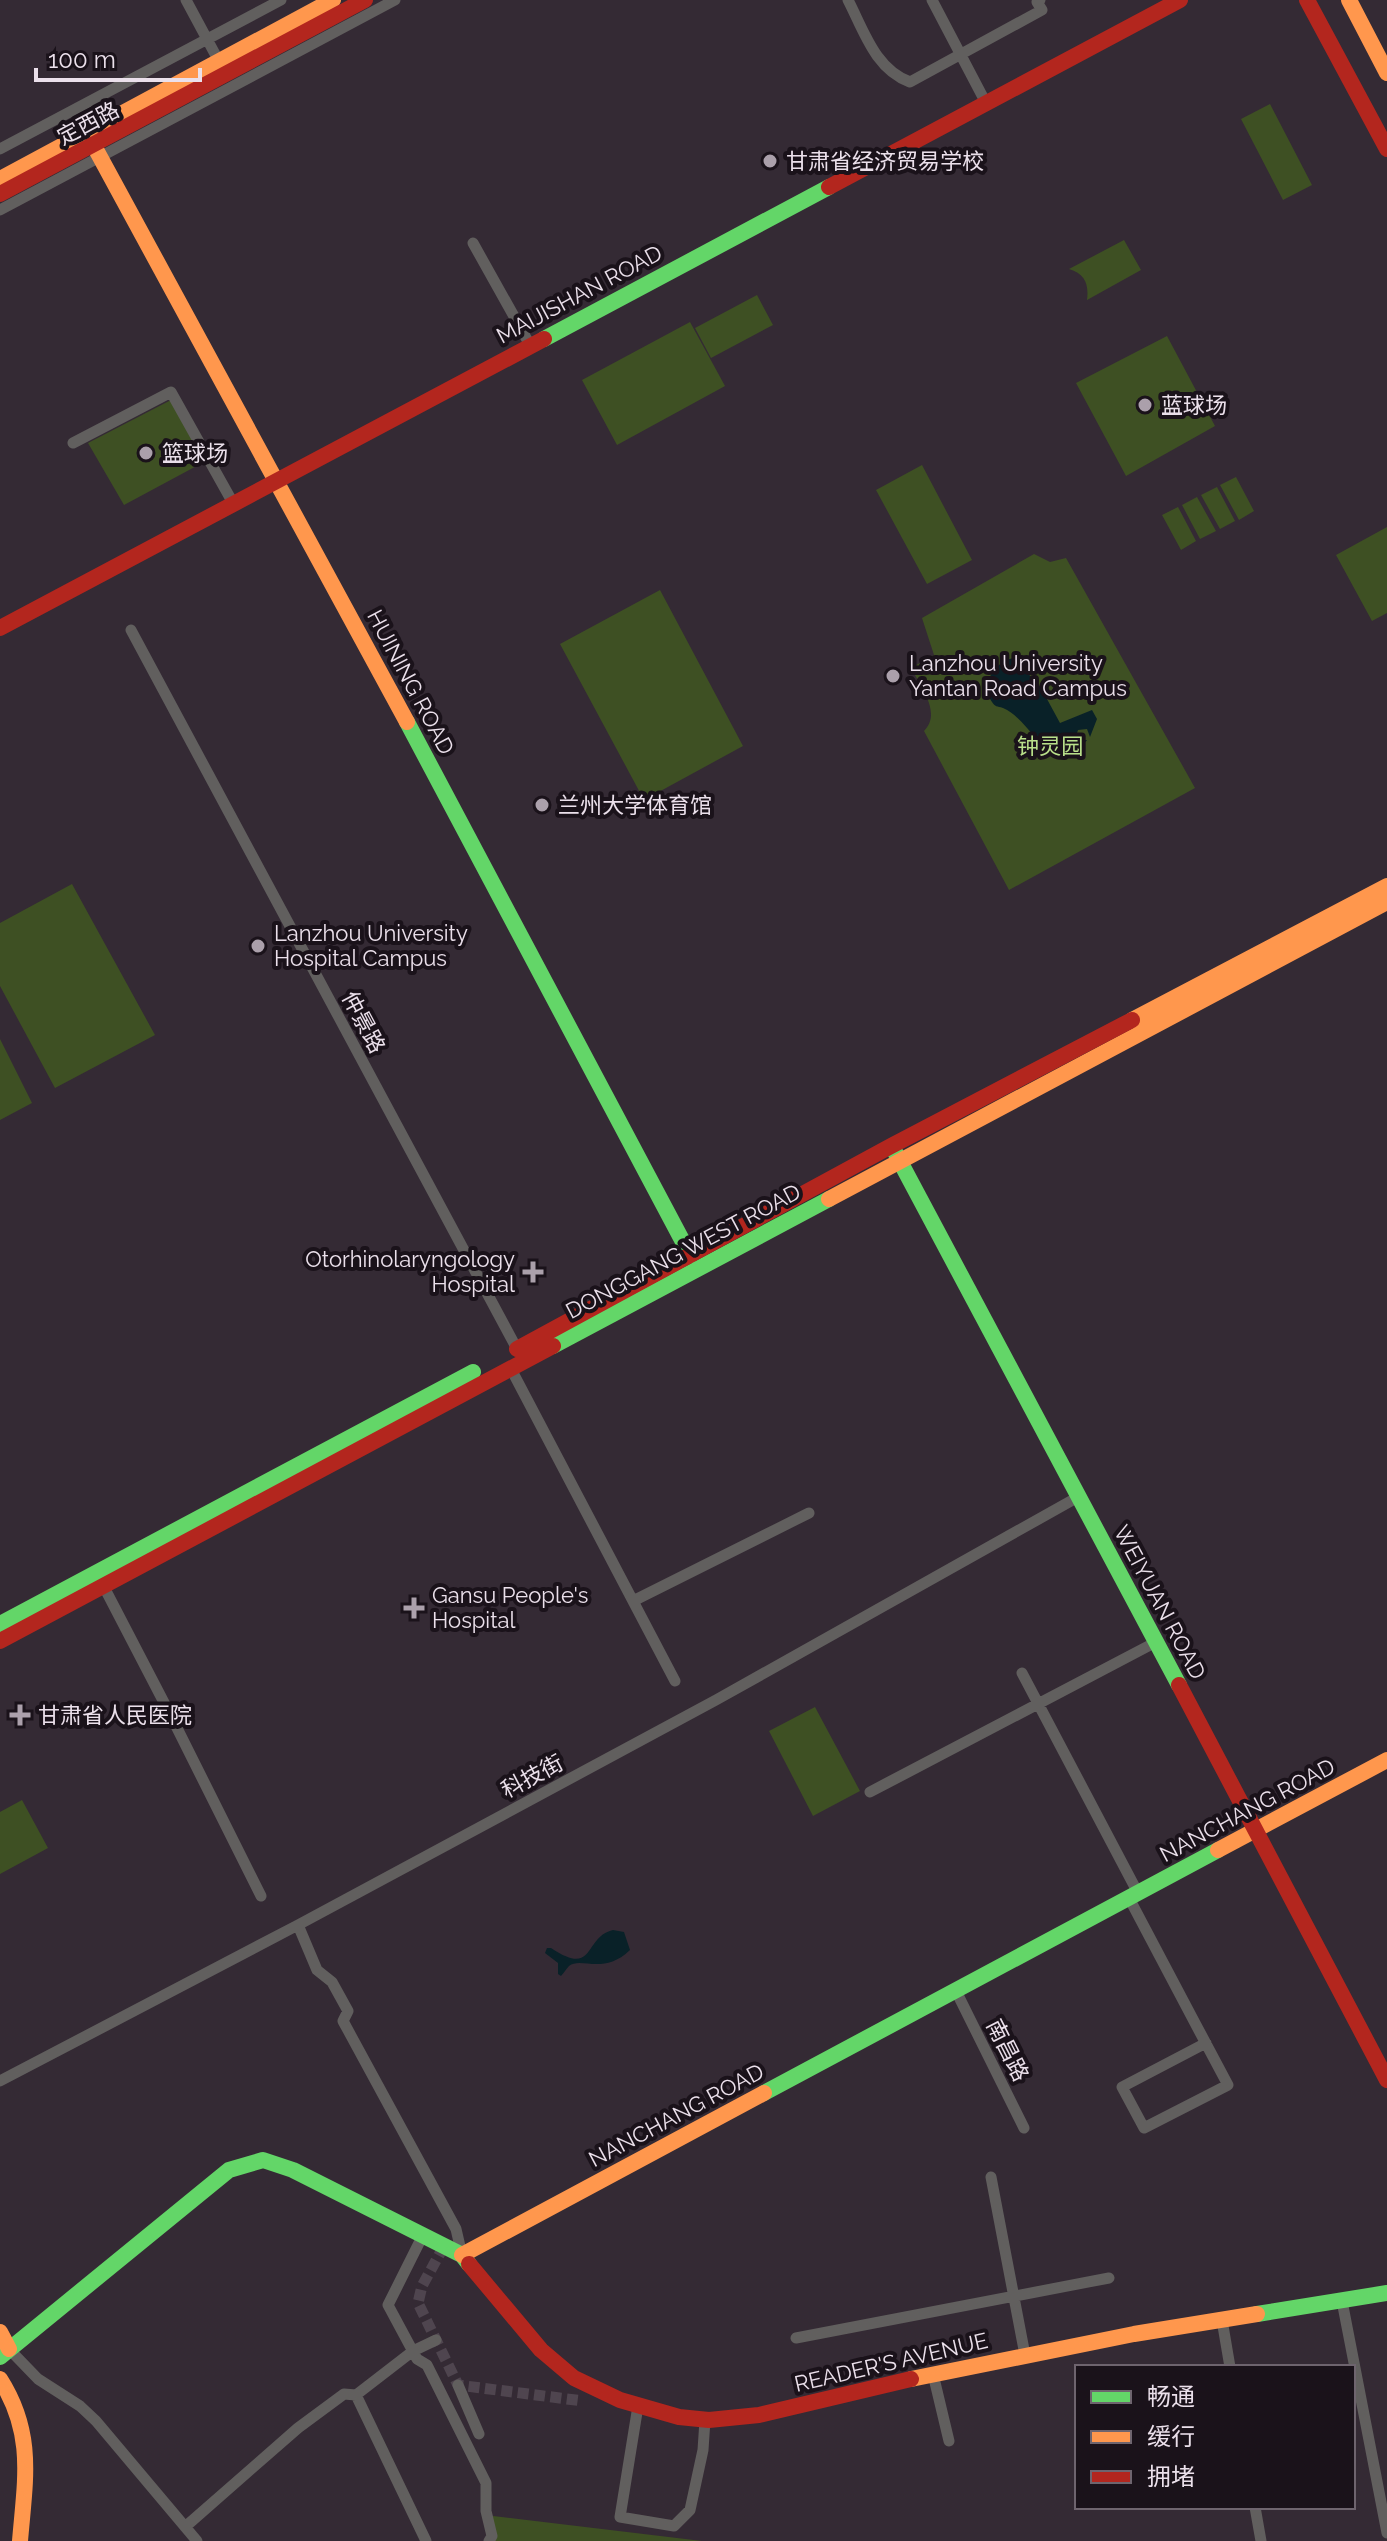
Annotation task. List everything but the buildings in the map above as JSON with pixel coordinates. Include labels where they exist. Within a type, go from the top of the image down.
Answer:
[{"type":"main road","name":"定西路","points":[[0,194],[94,145],[333,0]]},
{"type":"main road","name":"定西路","points":[[222,67],[365,0]]},
{"type":"main road","name":"MAIJISHAN ROAD","points":[[0,628],[1180,0]]},
{"type":"main road","points":[[1307,0],[1387,149]]},
{"type":"main road","points":[[1349,0],[1387,73]]},
{"type":"main road","name":"定西路","points":[[0,179],[94,145]]},
{"type":"main road","name":"HUINING ROAD","points":[[94,145],[485,867],[690,1255]]},
{"type":"main road","name":"DONGGANG WEST ROAD","points":[[0,1624],[891,1146],[1387,886]]},
{"type":"main road","name":"DONGGANG WEST ROAD","points":[[0,1641],[1387,902]]},
{"type":"main road","name":"WEIYUAN ROAD","points":[[891,1146],[1257,1830],[1387,2080]]},
{"type":"main road","name":"NANCHANG ROAD","points":[[462,2255],[1387,1760]]},
{"type":"main road","points":[[0,2332],[4,2353],[229,2170],[263,2160],[293,2170],[462,2255]]},
{"type":"main road","name":"READER'S AVENUE","points":[[462,2255],[519,2326],[574,2378],[638,2406],[705,2420],[759,2415],[1025,2355],[1387,2293]]},
{"type":"main road","points":[[0,2379],[22,2423],[24,2451],[20,2541]]},
{"type":"street","points":[[186,0],[222,67]]},
{"type":"street","points":[[0,149],[281,0]]},
{"type":"street","points":[[0,210],[94,145],[395,0]]},
{"type":"street","points":[[848,0],[883,66],[894,76],[910,82],[1042,10],[1038,1]]},
{"type":"street","points":[[932,0],[986,103]]},
{"type":"street","points":[[74,108],[94,145]]},
{"type":"street","points":[[473,243],[530,345]]},
{"type":"street","points":[[73,443],[171,392],[233,503]]},
{"type":"street","name":"仲景路","points":[[131,630],[517,1349]]},
{"type":"street","points":[[510,1367],[675,1681]]},
{"type":"street","name":"科技街","points":[[0,2081],[716,1700],[1078,1497]]},
{"type":"street","points":[[633,1601],[809,1513]]},
{"type":"street","points":[[104,1587],[261,1896]]},
{"type":"street","points":[[870,1792],[1156,1642]]},
{"type":"street","points":[[1022,1673],[1228,2085],[1144,2128],[1122,2087],[1206,2043]]},
{"type":"street","points":[[298,1925],[317,1970],[332,1982],[348,2011],[343,2021],[456,2229],[462,2255]]},
{"type":"street","name":"南昌路","points":[[956,1991],[1024,2128]]},
{"type":"street","points":[[991,2177],[1025,2355]]},
{"type":"street","points":[[423,2235],[388,2305],[417,2359],[427,2365],[486,2483],[486,2511],[492,2536],[489,2541]]},
{"type":"street","points":[[796,2338],[1109,2278]]},
{"type":"street","points":[[1342,2301],[1354,2365]]},
{"type":"street","points":[[1222,2320],[1230,2365]]},
{"type":"street","points":[[185,2527],[298,2428],[413,2351],[436,2340]]},
{"type":"street","points":[[4,2353],[80,2406],[96,2421],[197,2541]]},
{"type":"street","points":[[1355,2368],[1387,2533]]},
{"type":"street","points":[[933,2374],[949,2441]]},
{"type":"street","points":[[458,2385],[479,2434]]},
{"type":"street","points":[[350,2394],[426,2541]]},
{"type":"street","points":[[638,2406],[620,2517],[674,2526],[690,2510],[703,2450],[705,2420]]},
{"type":"street","points":[[1255,2509],[1261,2541]]},
{"type":"green space","points":[[1270,104],[1312,185],[1283,200],[1241,119]]},
{"type":"green space","points":[[1124,240],[1141,270],[1087,300],[1085,280],[1069,269]]},
{"type":"green space","points":[[757,295],[773,325],[711,358],[695,328]]},
{"type":"green space","points":[[690,322],[725,386],[617,445],[582,380]]},
{"type":"green space","name":"蓝球场","points":[[1167,336],[1215,426],[1126,476],[1076,383]]},
{"type":"green space","name":"篮球场","points":[[171,400],[204,462],[124,505],[88,443]]},
{"type":"green space","points":[[922,465],[972,560],[927,584],[876,490]]},
{"type":"green space","points":[[1236,477],[1254,511],[1239,520],[1220,485]]},
{"type":"green space","points":[[1217,487],[1235,521],[1220,529],[1201,495]]},
{"type":"green space","points":[[1197,497],[1216,531],[1200,539],[1182,505]]},
{"type":"green space","points":[[1178,507],[1196,541],[1181,550],[1162,515]]},
{"type":"green space","points":[[1387,527],[1387,613],[1372,621],[1336,555]]},
{"type":"green space","name":"钟灵园","points":[[1034,554],[1050,562],[1066,558],[1195,788],[1009,890],[924,731],[929,724],[930,708],[911,668],[934,655],[922,618]]},
{"type":"green space","points":[[660,590],[743,746],[644,800],[560,644]]},
{"type":"green space","points":[[72,884],[155,1035],[55,1088],[0,986],[0,923]]},
{"type":"green space","points":[[0,1039],[32,1103],[0,1120]]},
{"type":"green space","points":[[815,1707],[860,1791],[813,1816],[769,1731]]},
{"type":"green space","points":[[22,1800],[48,1848],[0,1874],[0,1812]]},
{"type":"green space","points":[[493,2516],[702,2541],[487,2541]]},
{"type":"water","points":[[1014,658],[1041,688],[1060,723],[1092,710],[1097,719],[1090,737],[1087,729],[1078,730],[1078,740],[1087,740],[1076,754],[1060,750],[1061,738],[1037,739],[1013,714],[992,702],[987,688],[991,674],[1001,663]]},
{"type":"water","points":[[613,1930],[624,1932],[630,1950],[611,1962],[574,1964],[561,1976],[558,1974],[558,1963],[545,1953],[547,1948],[551,1948],[575,1959],[582,1957],[597,1940]]},
{"type":"tunnel","points":[[444,2246],[422,2286],[418,2303],[458,2385],[583,2401]]},
{"type":"traffic: fast","points":[[544,339],[829,187]]},
{"type":"traffic: fast","points":[[407,722],[690,1255]]},
{"type":"traffic: fast","points":[[895,1152],[1179,1685]]},
{"type":"traffic: fast","points":[[553,1346],[829,1199]]},
{"type":"traffic: fast","points":[[0,1624],[473,1372]]},
{"type":"traffic: fast","points":[[764,2093],[1218,1850]]},
{"type":"traffic: fast","points":[[0,2357],[229,2170],[263,2160],[293,2170],[462,2255],[469,2264]]},
{"type":"traffic: fast","points":[[1257,2314],[1387,2293]]},
{"type":"traffic: slow","points":[[0,179],[333,0]]},
{"type":"traffic: slow","points":[[1349,0],[1387,73]]},
{"type":"traffic: slow","points":[[87,133],[407,722]]},
{"type":"traffic: slow","points":[[1132,1020],[1387,886]]},
{"type":"traffic: slow","points":[[829,1199],[1387,902]]},
{"type":"traffic: slow","points":[[1218,1850],[1387,1760]]},
{"type":"traffic: slow","points":[[462,2255],[764,2093]]},
{"type":"traffic: slow","points":[[911,2379],[1134,2334],[1257,2314]]},
{"type":"traffic: slow","points":[[0,2332],[9,2349]]},
{"type":"traffic: slow","points":[[0,2379],[19,2419],[23,2438],[25,2477],[20,2541]]},
{"type":"traffic: jam","points":[[0,194],[365,0]]},
{"type":"traffic: jam","points":[[829,187],[1180,0]]},
{"type":"traffic: jam","points":[[1307,0],[1387,149]]},
{"type":"traffic: jam","points":[[0,628],[544,339]]},
{"type":"traffic: jam","points":[[517,1349],[891,1146],[1132,1020]]},
{"type":"traffic: jam","points":[[0,1641],[553,1346]]},
{"type":"traffic: jam","points":[[1179,1685],[1387,2080]]},
{"type":"traffic: jam","points":[[469,2264],[541,2350],[574,2378],[620,2400],[679,2417],[709,2420],[759,2415],[911,2379]]},
{"type":"place","name":"甘肃省经济贸易学校","points":[[770,161]]},
{"type":"place","name":"蓝球场","points":[[1145,405]]},
{"type":"place","name":"篮球场","points":[[146,453]]},
{"type":"place","name":"Lanzhou University Yantan Road Campus","points":[[893,676]]},
{"type":"place","name":"兰州大学体育馆","points":[[542,805]]},
{"type":"place","name":"Lanzhou University Hospital Campus","points":[[258,946]]},
{"type":"place","name":"Otorhinolaryngology Hospital","points":[[533,1272]]},
{"type":"place","name":"Gansu People's Hospital","points":[[414,1608]]},
{"type":"place","name":"甘肃省人民医院","points":[[20,1715]]}]
